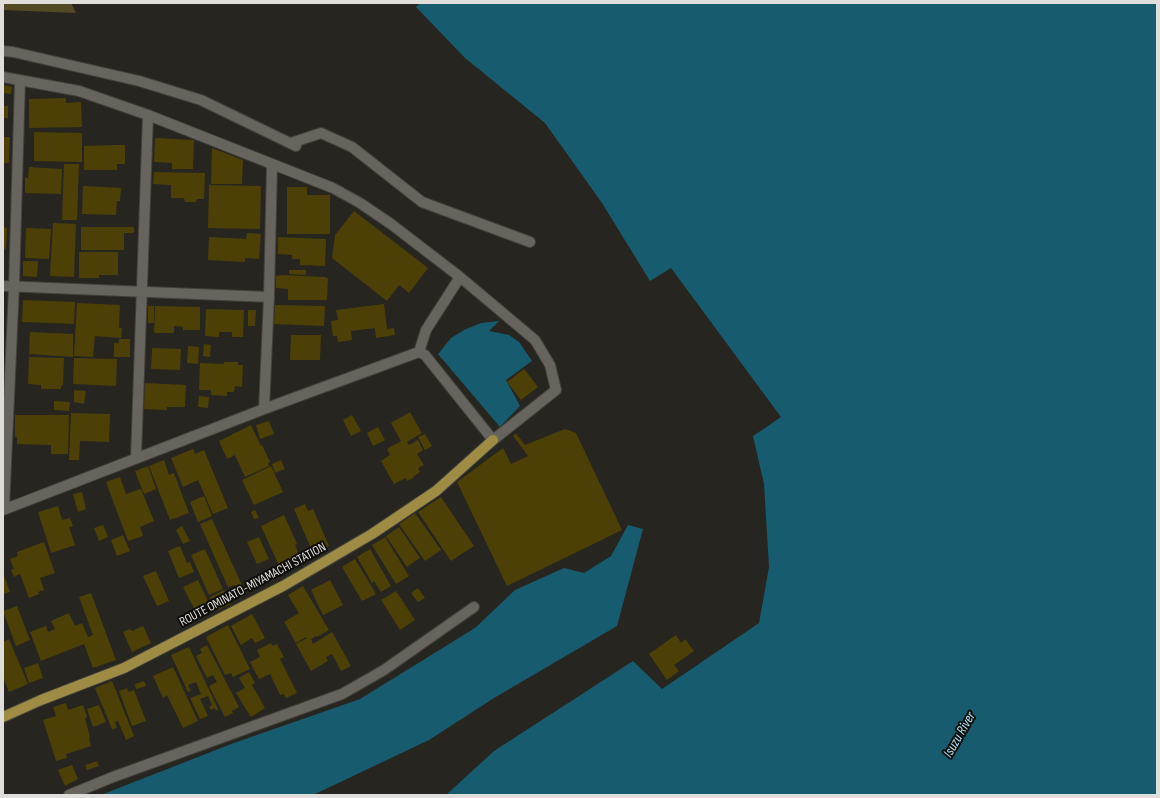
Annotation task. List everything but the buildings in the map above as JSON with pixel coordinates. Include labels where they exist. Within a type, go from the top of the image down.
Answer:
[{"type":"main road","name":"ROUTE OMINATO-MIYAMACHI STATION","points":[[3,717],[41,700],[124,668],[283,586],[372,534],[436,491],[493,440]]},
{"type":"street","points":[[3,51],[139,81],[202,100],[294,144],[321,133],[352,147],[422,202],[530,242]]},
{"type":"street","points":[[3,77],[20,80],[79,91],[148,116],[333,188],[360,203],[391,224],[460,277],[535,340],[550,365],[556,390],[493,440],[425,355],[418,352],[264,409],[3,510],[14,286],[20,80]]},
{"type":"street","points":[[136,458],[148,116]]},
{"type":"street","points":[[264,409],[269,297],[272,165]]},
{"type":"street","points":[[418,352],[426,330],[460,277]]},
{"type":"street","points":[[3,286],[269,297]]},
{"type":"street","points":[[69,795],[113,777],[342,694],[384,670],[474,607]]},
{"type":"shaded area","points":[[3,3],[71,3],[76,13],[3,10]]},
{"type":"water","name":"Isuzu River","points":[[420,3],[1157,3],[1157,795],[446,795],[494,751],[633,661],[662,689],[759,623],[769,567],[764,484],[753,436],[781,417],[671,268],[650,281],[602,203],[545,123],[465,58],[416,7]]},
{"type":"water","points":[[499,321],[489,331],[509,335],[519,342],[532,361],[506,380],[520,406],[500,427],[438,354],[451,338],[464,330],[481,323]]},
{"type":"water","points":[[628,525],[643,529],[617,626],[494,698],[429,740],[313,795],[101,795],[231,744],[360,699],[475,628],[515,590],[564,568],[584,573],[611,556]]}]
